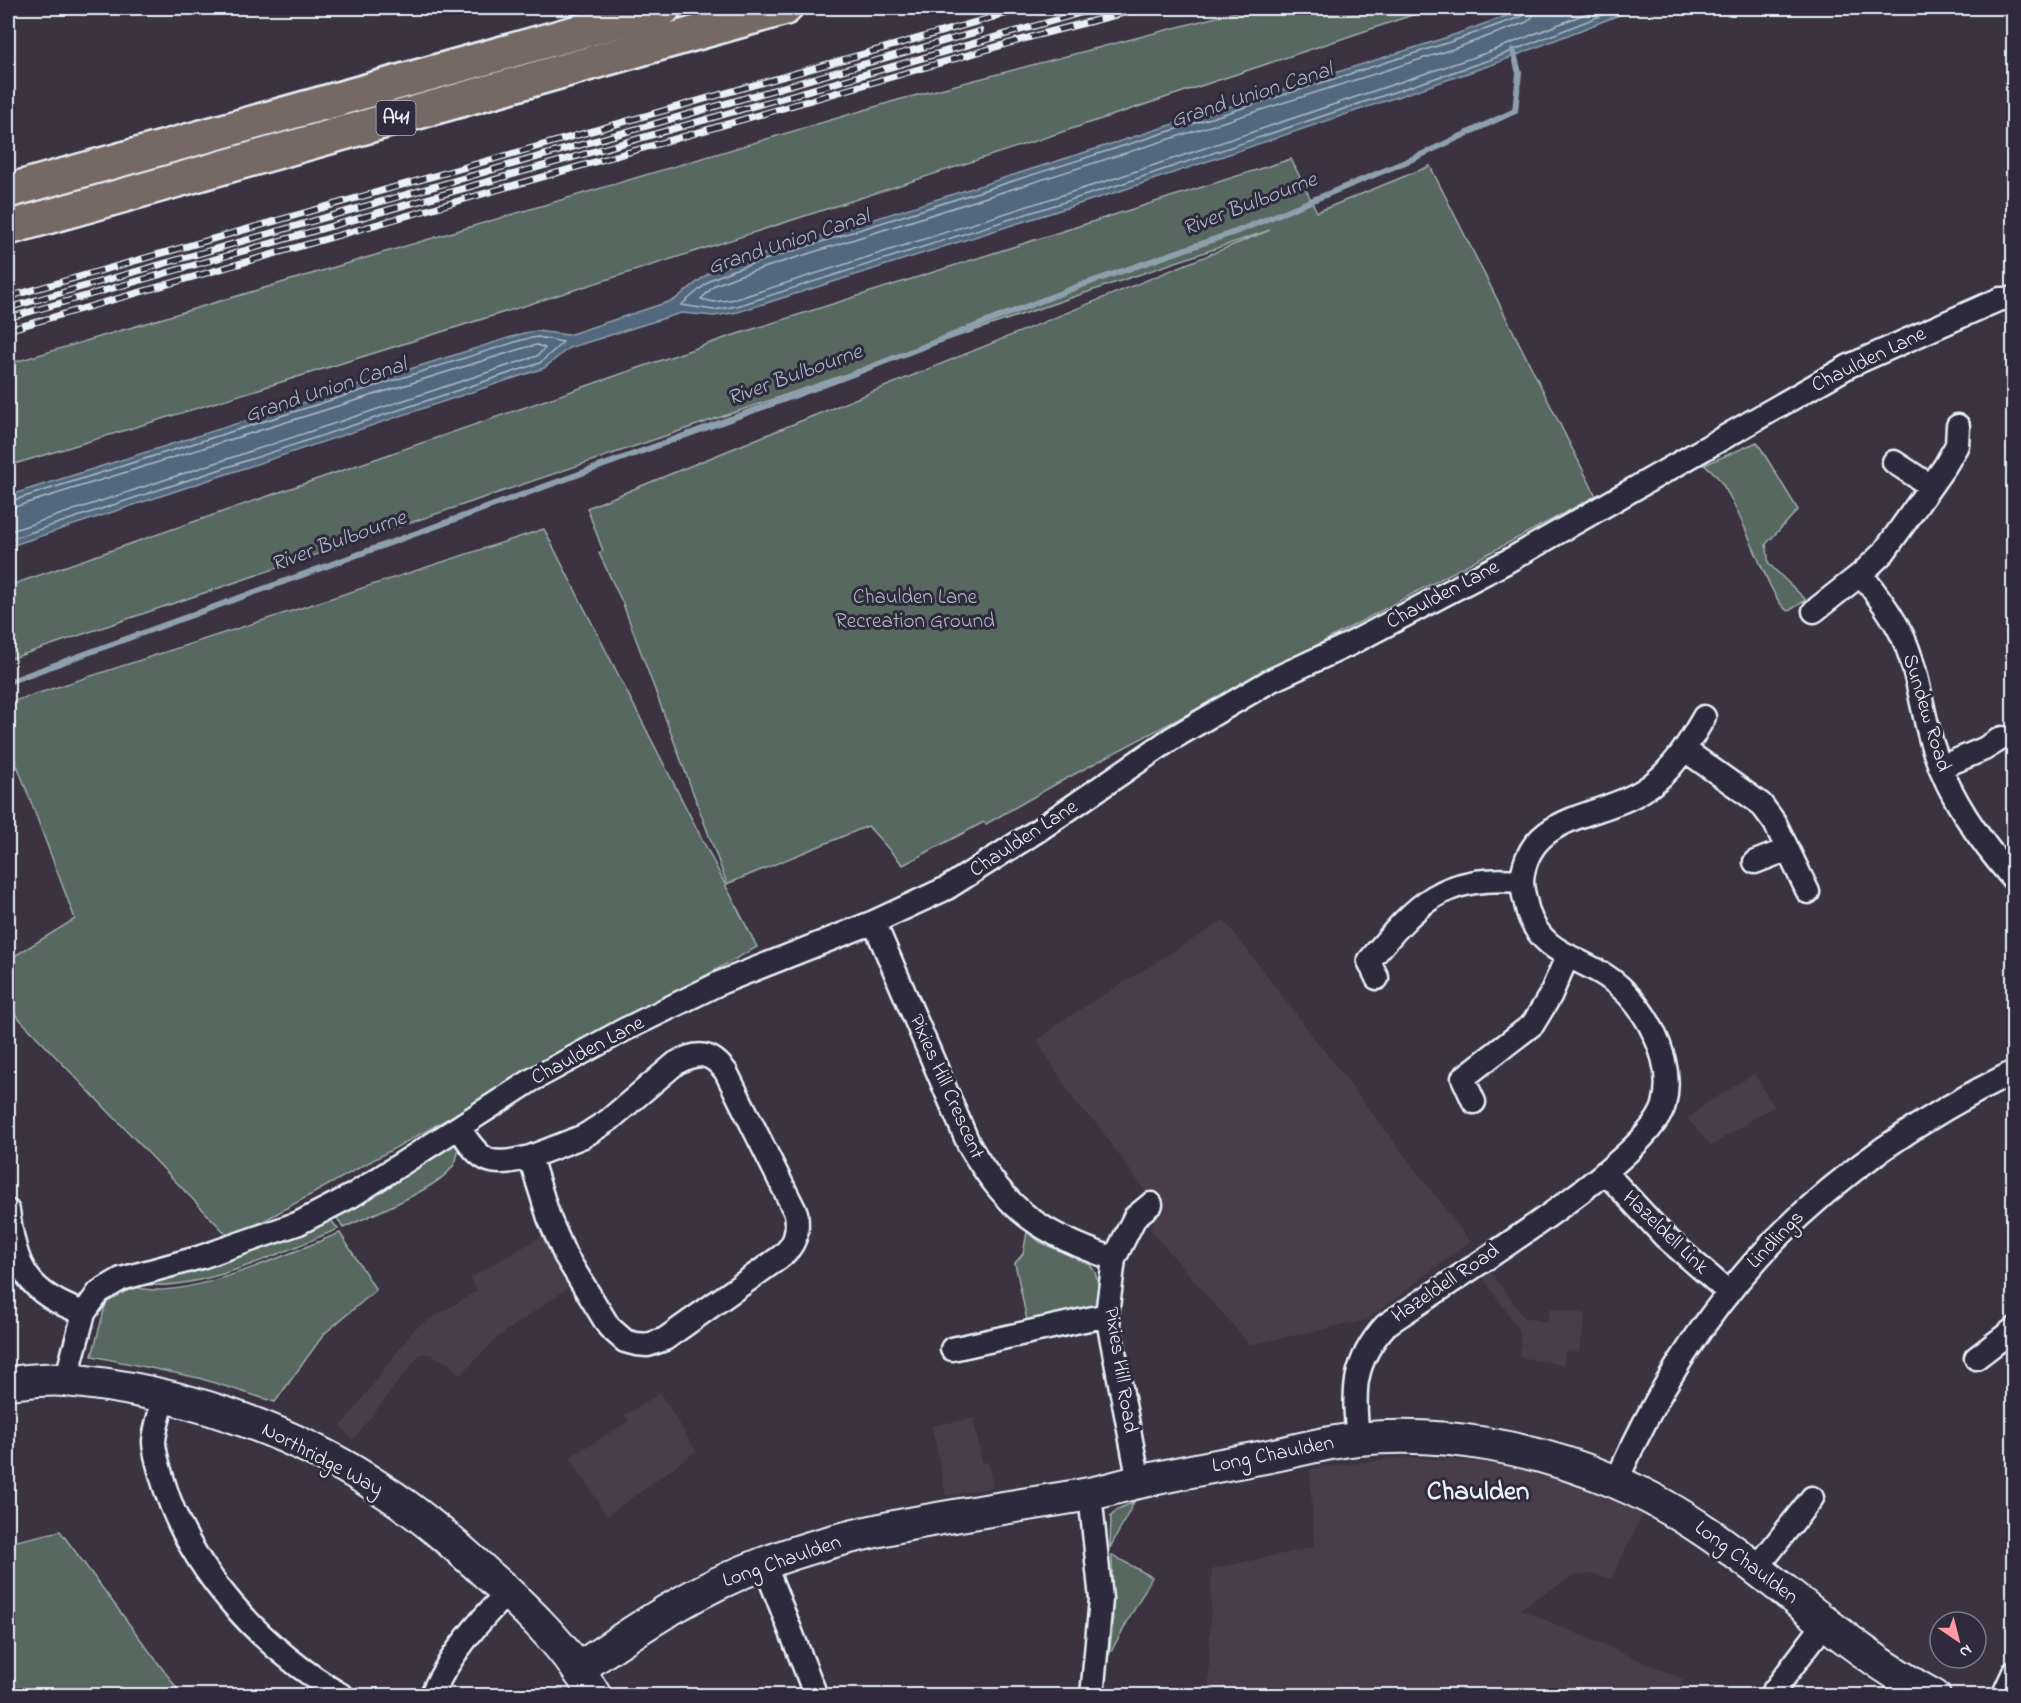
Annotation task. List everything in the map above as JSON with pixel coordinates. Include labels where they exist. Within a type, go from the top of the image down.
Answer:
[{"type":"highway","name":"A41","points":[[8,191],[664,8]]},
{"type":"highway","name":"A41","points":[[8,228],[785,8]]},
{"type":"street","name":"Chaulden Lane","points":[[66,1380],[84,1313],[99,1292],[121,1279],[201,1257],[299,1223],[353,1196],[460,1129],[532,1080],[624,1030],[722,982],[874,922],[947,888],[1037,831],[1171,739],[1270,681],[1350,644],[1506,562],[1849,366],[2000,299],[2013,298]]},
{"type":"street","points":[[1814,611],[1861,574],[1884,552],[1957,445],[1958,426]]},
{"type":"street","points":[[1894,462],[1929,485]]},
{"type":"street","name":"Sundew Road","points":[[1861,574],[1902,635],[1916,675],[1932,745],[1957,803],[1975,833],[2013,880]]},
{"type":"street","points":[[1377,978],[1369,961],[1409,914],[1446,888],[1463,883],[1522,881],[1530,856],[1538,841],[1548,830],[1562,822],[1618,805],[1645,790],[1667,772],[1685,750],[1704,717]]},
{"type":"street","points":[[1941,767],[1984,749],[2002,738]]},
{"type":"street","points":[[1685,750],[1761,804],[1775,823],[1808,892]]},
{"type":"street","points":[[1755,862],[1786,850]]},
{"type":"street","name":"Hazeldell Road","points":[[1358,1439],[1355,1385],[1361,1359],[1372,1340],[1386,1325],[1605,1172],[1646,1136],[1657,1122],[1664,1105],[1667,1066],[1661,1045],[1626,996],[1606,976],[1567,957],[1538,933],[1526,903],[1522,881]]},
{"type":"street","name":"Pixies Hill Crescent","points":[[874,922],[969,1145],[983,1170],[1021,1214],[1074,1244],[1114,1259]]},
{"type":"street","points":[[1474,1102],[1463,1078],[1533,1024],[1550,996],[1567,957]]},
{"type":"street","points":[[460,1129],[481,1158],[492,1163],[530,1157],[584,1136],[609,1120],[682,1060],[701,1054],[711,1056],[726,1072],[796,1213],[798,1227],[795,1241],[779,1258],[665,1339],[648,1345],[625,1341],[609,1327],[565,1256],[549,1218],[530,1157]]},
{"type":"street","name":"Lindlings","points":[[1616,1482],[1652,1404],[1680,1357],[1727,1291],[1810,1205],[1866,1159],[1915,1125],[2013,1072]]},
{"type":"street","name":"Hazeldell Link","points":[[1605,1172],[1665,1237],[1727,1291]]},
{"type":"street","name":"Pixies Hill Road","points":[[1139,1482],[1107,1315],[1114,1259],[1131,1224],[1150,1204]]},
{"type":"street","points":[[8,1211],[10,1231],[28,1280],[57,1304],[84,1313]]},
{"type":"street","points":[[952,1348],[1107,1315]]},
{"type":"street","points":[[1976,1358],[2013,1329]]},
{"type":"street","name":"Northridge Way","points":[[8,1383],[66,1380],[164,1397],[218,1411],[265,1427],[332,1460],[381,1489],[419,1517],[508,1592],[579,1668],[596,1695]]},
{"type":"street","points":[[164,1397],[154,1442],[161,1474],[173,1515],[204,1570],[244,1617],[315,1679],[343,1695]]},
{"type":"street","name":"Long Chaulden","points":[[579,1668],[679,1603],[764,1563],[812,1547],[896,1528],[1036,1501],[1090,1494],[1139,1482],[1358,1439],[1428,1438],[1517,1449],[1616,1482],[1700,1527],[1825,1623],[1908,1682],[1934,1695]]},
{"type":"street","points":[[1090,1494],[1101,1599],[1092,1695]]},
{"type":"street","points":[[1756,1569],[1812,1498]]},
{"type":"street","points":[[764,1563],[816,1695]]},
{"type":"street","points":[[430,1695],[439,1677],[474,1627],[508,1592]]},
{"type":"street","points":[[1770,1695],[1825,1623]]},
{"type":"street","points":[[2003,1695],[2013,1672]]},
{"type":"shaded area","points":[[1224,920],[1470,1241],[1367,1320],[1250,1345],[1151,1231],[1155,1205],[1097,1124],[1079,1107],[1037,1041],[1060,1022]]},
{"type":"shaded area","points":[[1754,1074],[1774,1106],[1711,1146],[1688,1119],[1707,1103]]},
{"type":"shaded area","points":[[542,1236],[569,1287],[498,1337],[460,1375],[449,1364],[430,1354],[420,1354],[353,1440],[341,1427],[415,1328],[477,1291],[470,1278]]},
{"type":"shaded area","points":[[1489,1270],[1524,1318],[1547,1322],[1550,1308],[1586,1314],[1579,1352],[1566,1350],[1563,1365],[1519,1357],[1521,1342],[1518,1328],[1481,1275]]},
{"type":"shaded area","points":[[660,1393],[696,1451],[607,1516],[570,1457],[629,1421],[625,1415]]},
{"type":"shaded area","points":[[973,1418],[982,1463],[988,1462],[993,1487],[946,1496],[932,1426]]},
{"type":"shaded area","points":[[1407,1457],[1533,1466],[1643,1514],[1611,1579],[1594,1574],[1574,1575],[1520,1609],[1683,1679],[1676,1696],[1208,1696],[1212,1569],[1314,1547],[1310,1469]]},
{"type":"green space","points":[[1251,8],[1433,8],[722,243],[8,466],[8,364],[898,100]]},
{"type":"green space","name":"Chaulden Lane Recreation Ground","points":[[1291,159],[1317,212],[1430,166],[1596,496],[1056,784],[986,824],[984,822],[903,865],[868,826],[727,884],[623,604],[599,553],[603,551],[587,508],[1270,230],[10,659],[8,586],[728,337]]},
{"type":"green space","points":[[1757,442],[1798,510],[1766,544],[1769,564],[1806,600],[1789,611],[1781,604],[1772,588],[1728,494],[1716,476],[1704,465]]},
{"type":"green space","points":[[544,529],[757,947],[231,1239],[8,1007],[8,960],[75,919],[8,741],[8,703]]},
{"type":"green space","points":[[458,1139],[456,1160],[445,1175],[419,1192],[343,1228],[336,1216],[385,1188]]},
{"type":"green space","points":[[329,1218],[338,1229],[237,1270],[182,1283],[156,1285],[133,1283]]},
{"type":"green space","points":[[1027,1232],[1040,1242],[1089,1264],[1097,1280],[1098,1293],[1095,1312],[1028,1325],[1015,1263],[1023,1254]]},
{"type":"green space","points":[[340,1233],[376,1290],[324,1334],[275,1402],[199,1378],[92,1356],[107,1299],[136,1287],[156,1290],[209,1282]]},
{"type":"green space","points":[[1134,1502],[1110,1548],[1111,1516],[1118,1509]]},
{"type":"green space","points":[[60,1531],[182,1695],[8,1695],[8,1543]]},
{"type":"green space","points":[[1112,1555],[1152,1577],[1109,1655],[1113,1625]]},
{"type":"water","points":[[1528,8],[1637,8],[1494,64],[1123,190],[738,312],[714,316],[681,313],[569,348],[544,368],[8,547],[8,497],[23,491],[524,333],[537,331],[568,335],[674,300],[709,273],[730,265],[1448,37]]},
{"type":"waterway","name":"River Bulbourne","points":[[8,682],[840,379],[1079,286],[1238,231],[1410,160],[1515,111],[1519,73],[1513,50]]},
{"type":"railway","points":[[8,297],[1025,8]]},
{"type":"railway","points":[[8,318],[1098,8]]},
{"type":"railway","points":[[8,330],[1038,35],[1143,8]]},
{"type":"railway","points":[[8,308],[980,31]]},
{"type":"district","name":"Chaulden","points":[[1478,1492]]},
{"type":"water label","name":"Grand Union Canal","points":[[1252,96]]},
{"type":"water label","name":"Grand Union Canal","points":[[789,243]]},
{"type":"water label","name":"Grand Union Canal","points":[[326,391]]}]
